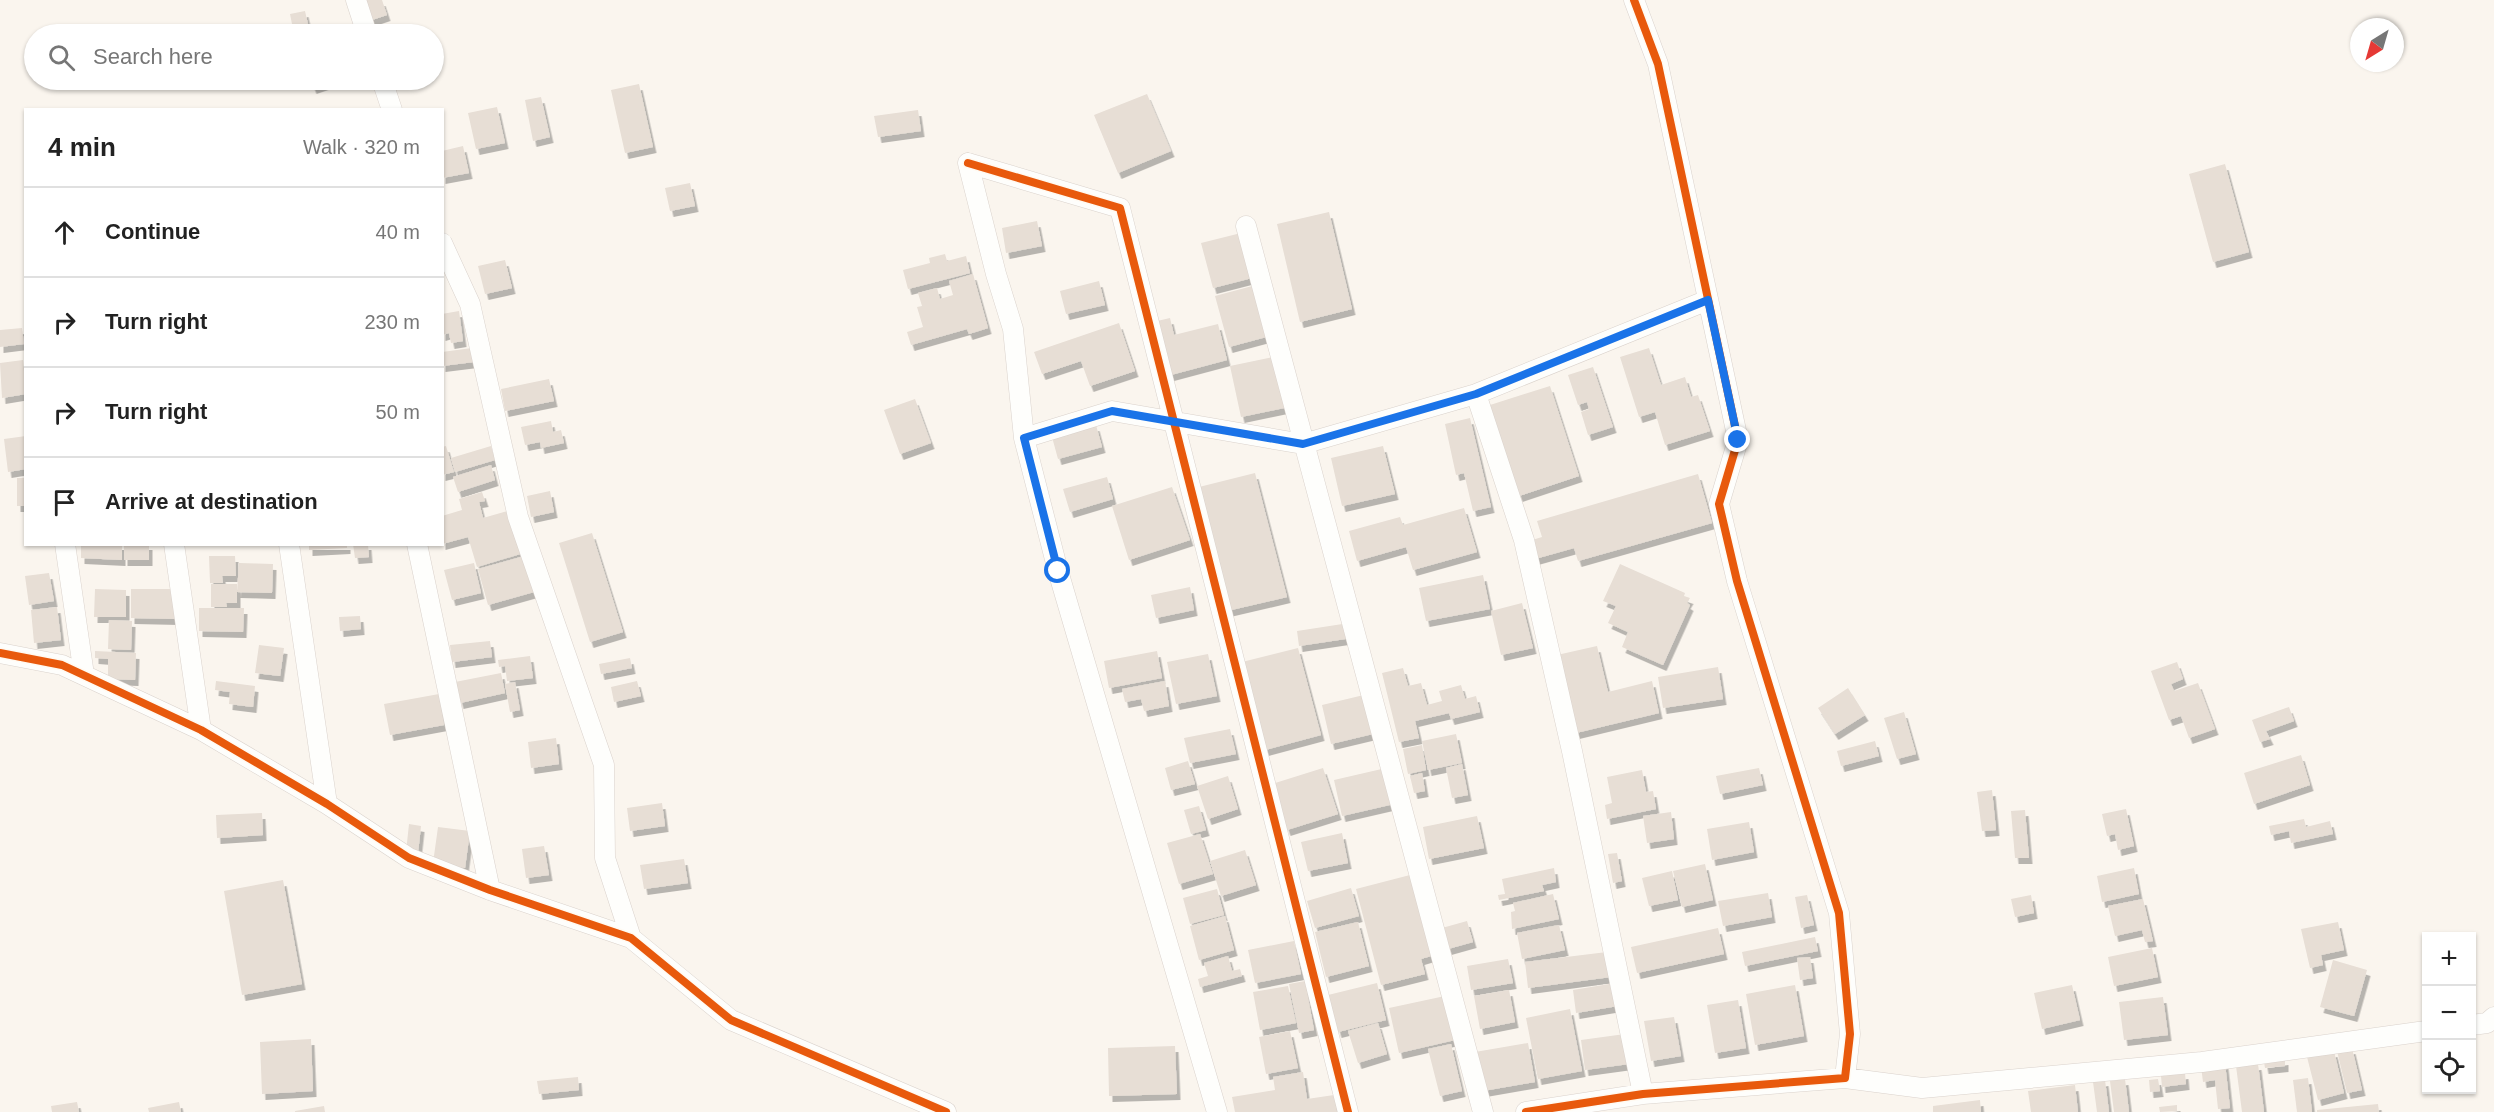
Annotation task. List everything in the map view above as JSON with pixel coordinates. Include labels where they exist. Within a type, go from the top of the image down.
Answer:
[{"type":"street","points":[[356,0],[364,24]]},
{"type":"street","points":[[1634,0],[1658,64],[1738,440],[1719,504],[1737,581],[1839,913],[1850,1034],[1845,1078]]},
{"type":"street","points":[[385,90],[391,108]]},
{"type":"street","points":[[1217,1112],[1058,571],[1024,438],[1013,328],[996,274],[968,164],[1120,208],[1348,1112]]},
{"type":"street","points":[[1246,226],[1484,1112]]},
{"type":"street","points":[[444,247],[470,304],[518,517],[604,765],[605,858],[631,938]]},
{"type":"street","points":[[1024,438],[1112,411],[1303,444],[1476,394],[1708,300]]},
{"type":"street","points":[[1476,394],[1524,540],[1572,751],[1643,1094]]},
{"type":"street","points":[[64,546],[84,675]]},
{"type":"street","points":[[174,546],[201,730]]},
{"type":"street","points":[[290,546],[327,804]]},
{"type":"street","points":[[417,546],[490,890]]},
{"type":"street","points":[[0,653],[62,665],[201,730],[327,804],[409,858],[490,890],[631,938],[731,1020],[946,1112]]},
{"type":"street","points":[[2476,1024],[2487,1023],[2494,1017]]},
{"type":"street","points":[[1526,1112],[1643,1094],[1845,1078],[1922,1088],[2202,1062],[2422,1032]]},
{"type":"building","points":[[362,0],[382,0],[387,15],[369,21]]},
{"type":"building","points":[[305,11],[308,24],[292,24],[290,14]]},
{"type":"building","points":[[639,84],[653,147],[625,153],[611,90]]},
{"type":"building","points":[[1147,94],[1171,151],[1118,173],[1094,115]]},
{"type":"building","points":[[541,97],[550,137],[533,141],[525,100]]},
{"type":"building","points":[[497,107],[505,143],[476,149],[468,113]]},
{"type":"building","points":[[918,110],[921,131],[878,137],[874,116]]},
{"type":"building","points":[[463,146],[469,173],[444,178],[444,151]]},
{"type":"building","points":[[2225,164],[2249,252],[2213,262],[2189,174]]},
{"type":"building","points":[[690,183],[695,206],[670,211],[665,188]]},
{"type":"building","points":[[1329,212],[1352,309],[1300,322],[1277,224]]},
{"type":"building","points":[[1037,221],[1042,246],[1006,253],[1002,228]]},
{"type":"building","points":[[1245,232],[1256,277],[1213,288],[1201,243]]},
{"type":"building","points":[[945,254],[947,261],[966,256],[970,273],[908,289],[903,270],[930,263],[929,258]]},
{"type":"building","points":[[505,260],[512,288],[485,294],[478,266]]},
{"type":"building","points":[[973,274],[988,328],[969,334],[967,329],[911,345],[907,332],[923,327],[917,307],[922,306],[918,293],[937,288],[940,299],[953,295],[949,281]]},
{"type":"building","points":[[1099,281],[1105,305],[1066,314],[1060,291]]},
{"type":"building","points":[[1256,285],[1270,336],[1229,347],[1215,296]]},
{"type":"building","points":[[459,311],[463,341],[451,343],[449,333],[444,334],[444,314]]},
{"type":"building","points":[[1170,318],[1174,335],[1218,324],[1227,360],[1167,376],[1153,322]]},
{"type":"building","points":[[1119,323],[1135,371],[1090,386],[1081,361],[1042,374],[1034,352]]},
{"type":"building","points":[[22,328],[24,344],[0,347],[0,330]]},
{"type":"building","points":[[472,348],[474,362],[444,366],[444,352]]},
{"type":"building","points":[[1649,348],[1661,385],[1685,377],[1691,397],[1698,395],[1710,431],[1665,445],[1655,412],[1639,417],[1620,357]]},
{"type":"building","points":[[1278,356],[1289,407],[1241,417],[1230,366]]},
{"type":"building","points":[[23,360],[24,394],[2,398],[0,363]]},
{"type":"building","points":[[1593,367],[1613,427],[1588,435],[1581,412],[1589,409],[1587,402],[1578,405],[1568,375]]},
{"type":"building","points":[[549,379],[554,401],[505,411],[501,389]]},
{"type":"building","points":[[1550,386],[1579,476],[1519,496],[1490,405]]},
{"type":"building","points":[[915,399],[931,443],[900,454],[884,410]]},
{"type":"building","points":[[1470,418],[1491,507],[1473,511],[1464,473],[1456,475],[1445,424]]},
{"type":"building","points":[[551,421],[553,432],[561,430],[564,443],[541,448],[540,442],[525,445],[521,427]]},
{"type":"building","points":[[1096,425],[1102,447],[1058,459],[1052,437]]},
{"type":"building","points":[[24,436],[24,469],[8,472],[4,439]]},
{"type":"building","points":[[444,446],[446,446],[454,472],[444,474]]},
{"type":"building","points":[[491,446],[495,460],[455,472],[451,458]]},
{"type":"building","points":[[1383,446],[1395,494],[1342,506],[1331,458]]},
{"type":"building","points":[[491,465],[495,480],[458,492],[453,477]]},
{"type":"building","points":[[1255,473],[1287,597],[1227,611],[1195,488]]},
{"type":"building","points":[[1698,474],[1712,523],[1578,561],[1574,548],[1535,559],[1529,541],[1542,537],[1537,521]]},
{"type":"building","points":[[1107,477],[1113,499],[1070,512],[1063,489]]},
{"type":"building","points":[[17,478],[24,478],[24,506],[17,506]]},
{"type":"building","points":[[1172,487],[1190,540],[1129,560],[1112,506]]},
{"type":"building","points":[[550,491],[554,512],[531,517],[527,496]]},
{"type":"building","points":[[482,492],[485,501],[479,502],[483,518],[514,509],[527,552],[477,567],[468,537],[444,543],[444,515],[462,510],[459,499]]},
{"type":"building","points":[[1464,508],[1477,552],[1413,570],[1406,547],[1357,561],[1349,531],[1400,517],[1403,525]]},
{"type":"building","points":[[592,533],[623,632],[590,642],[559,543]]},
{"type":"building","points":[[81,546],[122,546],[122,560],[81,558]]},
{"type":"building","points":[[124,546],[149,546],[149,560],[124,560]]},
{"type":"building","points":[[309,546],[347,546],[347,548],[309,550]]},
{"type":"building","points":[[353,546],[368,546],[369,557],[355,558]]},
{"type":"building","points":[[209,556],[235,556],[236,576],[222,576],[223,583],[210,583]]},
{"type":"building","points":[[524,556],[534,592],[488,605],[478,569]]},
{"type":"building","points":[[239,563],[273,564],[272,593],[237,592]]},
{"type":"building","points":[[474,563],[481,593],[452,600],[444,570]]},
{"type":"building","points":[[1620,564],[1685,593],[1684,596],[1690,598],[1687,603],[1690,605],[1663,665],[1622,647],[1628,632],[1608,623],[1616,606],[1603,601]]},
{"type":"building","points":[[49,573],[54,601],[29,605],[25,576]]},
{"type":"building","points":[[1483,575],[1490,609],[1426,621],[1419,588]]},
{"type":"building","points":[[211,584],[237,584],[237,603],[226,603],[227,607],[211,607]]},
{"type":"building","points":[[1190,587],[1194,610],[1156,618],[1151,595]]},
{"type":"building","points":[[95,589],[126,590],[126,617],[94,617]]},
{"type":"building","points":[[131,589],[177,589],[176,619],[131,618]]},
{"type":"building","points":[[1522,603],[1533,648],[1501,655],[1491,611]]},
{"type":"building","points":[[57,607],[61,640],[34,643],[31,610]]},
{"type":"building","points":[[199,608],[244,608],[243,632],[199,631]]},
{"type":"building","points":[[360,616],[361,629],[340,631],[339,617]]},
{"type":"building","points":[[109,620],[132,621],[131,650],[108,649]]},
{"type":"building","points":[[1349,623],[1352,638],[1299,646],[1297,631]]},
{"type":"building","points":[[490,641],[492,657],[452,662],[450,645]]},
{"type":"building","points":[[259,645],[284,648],[280,676],[255,673]]},
{"type":"building","points":[[1597,646],[1608,692],[1652,681],[1659,713],[1576,733],[1557,655]]},
{"type":"building","points":[[1298,648],[1321,735],[1265,750],[1242,662]]},
{"type":"building","points":[[95,651],[136,653],[135,680],[108,679],[108,659],[95,658]]},
{"type":"building","points":[[1157,651],[1162,678],[1109,688],[1104,661]]},
{"type":"building","points":[[1208,654],[1217,696],[1176,704],[1167,662]]},
{"type":"building","points":[[530,656],[533,678],[507,681],[505,666],[499,667],[498,660]]},
{"type":"building","points":[[630,658],[632,668],[601,674],[599,664]]},
{"type":"building","points":[[2177,662],[2183,679],[2171,684],[2174,691],[2198,683],[2215,729],[2189,738],[2181,716],[2169,720],[2151,671]]},
{"type":"building","points":[[1718,667],[1723,699],[1663,708],[1658,677]]},
{"type":"building","points":[[1403,668],[1408,686],[1421,683],[1427,705],[1442,701],[1439,691],[1461,685],[1465,699],[1476,696],[1480,712],[1451,719],[1449,713],[1415,721],[1419,738],[1399,742],[1382,673]]},
{"type":"building","points":[[501,673],[505,693],[460,703],[455,682]]},
{"type":"building","points":[[216,681],[255,686],[253,707],[229,704],[230,692],[215,690]]},
{"type":"building","points":[[637,681],[641,696],[614,702],[611,687]]},
{"type":"building","points":[[1165,681],[1169,706],[1144,711],[1141,699],[1125,702],[1122,689]]},
{"type":"building","points":[[515,682],[520,710],[510,712],[505,684]]},
{"type":"building","points":[[1848,688],[1865,715],[1835,734],[1818,708]]},
{"type":"building","points":[[439,694],[444,725],[390,735],[384,704]]},
{"type":"building","points":[[1368,694],[1377,733],[1331,744],[1322,705]]},
{"type":"building","points":[[2289,707],[2294,721],[2266,731],[2270,739],[2260,742],[2252,720]]},
{"type":"building","points":[[1904,712],[1916,754],[1897,759],[1884,718]]},
{"type":"building","points":[[1230,729],[1236,754],[1190,763],[1184,738]]},
{"type":"building","points":[[1456,734],[1462,763],[1428,770],[1422,741]]},
{"type":"building","points":[[556,738],[559,764],[531,768],[528,742]]},
{"type":"building","points":[[1875,741],[1879,756],[1841,766],[1837,751]]},
{"type":"building","points":[[1422,745],[1426,770],[1408,774],[1403,749]]},
{"type":"building","points":[[2301,755],[2310,785],[2254,804],[2244,773]]},
{"type":"building","points":[[1188,761],[1195,784],[1171,790],[1165,768]]},
{"type":"building","points":[[1462,764],[1468,795],[1452,798],[1446,768]]},
{"type":"building","points":[[1323,768],[1338,814],[1287,830],[1272,784]]},
{"type":"building","points":[[1386,768],[1394,804],[1342,816],[1334,780]]},
{"type":"building","points":[[1759,768],[1763,785],[1720,794],[1716,776]]},
{"type":"building","points":[[1642,770],[1646,792],[1653,791],[1656,809],[1607,819],[1605,805],[1612,803],[1607,777]]},
{"type":"building","points":[[1422,773],[1425,791],[1414,793],[1410,776]]},
{"type":"building","points":[[1228,776],[1238,809],[1208,819],[1197,786]]},
{"type":"building","points":[[1992,790],[1996,830],[1982,831],[1977,792]]},
{"type":"building","points":[[662,803],[665,826],[630,831],[627,808]]},
{"type":"building","points":[[1199,806],[1206,830],[1191,834],[1184,810]]},
{"type":"building","points":[[2126,809],[2134,846],[2118,850],[2115,834],[2107,836],[2102,814]]},
{"type":"building","points":[[2025,810],[2029,858],[2015,858],[2011,811]]},
{"type":"building","points":[[1671,812],[1674,839],[1647,843],[1643,816]]},
{"type":"building","points":[[262,813],[263,835],[217,838],[216,815]]},
{"type":"building","points":[[1477,816],[1484,848],[1429,859],[1423,827]]},
{"type":"building","points":[[2304,819],[2306,827],[2330,821],[2333,834],[2291,843],[2289,831],[2271,835],[2269,826]]},
{"type":"building","points":[[1749,822],[1754,852],[1712,860],[1707,829]]},
{"type":"building","points":[[409,824],[421,826],[418,853],[406,852]]},
{"type":"building","points":[[438,827],[470,831],[465,868],[433,863]]},
{"type":"building","points":[[1342,833],[1348,863],[1308,871],[1301,842]]},
{"type":"building","points":[[1200,834],[1213,874],[1179,884],[1167,843]]},
{"type":"building","points":[[544,846],[549,875],[526,878],[522,849]]},
{"type":"building","points":[[1245,850],[1256,885],[1221,896],[1210,861]]},
{"type":"building","points":[[1617,853],[1622,881],[1613,883],[1608,854]]},
{"type":"building","points":[[684,859],[688,883],[644,889],[640,865]]},
{"type":"building","points":[[1705,864],[1713,900],[1682,907],[1673,871]]},
{"type":"building","points":[[1554,868],[1556,882],[1542,885],[1544,891],[1499,900],[1498,895],[1505,894],[1502,879]]},
{"type":"building","points":[[2134,868],[2139,894],[2102,902],[2097,876]]},
{"type":"building","points":[[1672,871],[1678,900],[1649,906],[1642,878]]},
{"type":"building","points":[[1410,875],[1431,956],[1421,959],[1425,974],[1381,985],[1356,889]]},
{"type":"building","points":[[283,880],[302,984],[242,995],[224,891]]},
{"type":"building","points":[[1351,888],[1359,916],[1315,928],[1307,901]]},
{"type":"building","points":[[1217,889],[1224,915],[1190,924],[1183,898]]},
{"type":"building","points":[[1768,893],[1772,917],[1723,926],[1718,901]]},
{"type":"building","points":[[1553,894],[1559,919],[1512,929],[1511,912],[1515,911],[1513,903]]},
{"type":"building","points":[[1807,895],[1814,925],[1801,928],[1795,897]]},
{"type":"building","points":[[2031,895],[2034,913],[2015,917],[2011,899]]},
{"type":"building","points":[[2143,899],[2153,941],[2145,942],[2142,930],[2115,936],[2108,906]]},
{"type":"building","points":[[1225,916],[1234,950],[1199,960],[1190,926]]},
{"type":"building","points":[[1467,921],[1473,942],[1448,949],[1442,928]]},
{"type":"building","points":[[1358,922],[1369,966],[1326,977],[1315,932]]},
{"type":"building","points":[[2338,922],[2344,950],[2321,955],[2323,965],[2310,968],[2301,929]]},
{"type":"building","points":[[1559,925],[1565,950],[1522,959],[1517,933]]},
{"type":"building","points":[[1718,928],[1724,954],[1637,973],[1631,947]]},
{"type":"building","points":[[1815,937],[1818,951],[1745,966],[1742,952]]},
{"type":"building","points":[[1294,941],[1301,974],[1255,983],[1248,950]]},
{"type":"building","points":[[2152,948],[2158,977],[2114,986],[2108,957]]},
{"type":"building","points":[[1607,952],[1611,977],[1528,988],[1525,962]]},
{"type":"building","points":[[1228,956],[1232,971],[1240,969],[1242,976],[1200,987],[1198,979],[1208,976],[1204,963]]},
{"type":"building","points":[[1810,957],[1813,978],[1800,980],[1797,958]]},
{"type":"building","points":[[1508,959],[1513,983],[1471,990],[1467,966]]},
{"type":"building","points":[[2333,960],[2367,970],[2354,1016],[2320,1007]]},
{"type":"building","points":[[1305,981],[1314,1030],[1299,1033],[1289,984]]},
{"type":"building","points":[[1377,983],[1386,1020],[1338,1032],[1328,995]]},
{"type":"building","points":[[1615,983],[1618,1006],[1576,1013],[1573,990]]},
{"type":"building","points":[[1795,985],[1804,1036],[1755,1045],[1746,994]]},
{"type":"building","points":[[2072,985],[2080,1020],[2042,1029],[2034,993]]},
{"type":"building","points":[[1288,986],[1296,1023],[1260,1030],[1253,992]]},
{"type":"building","points":[[1509,990],[1515,1022],[1480,1029],[1474,996]]},
{"type":"building","points":[[1445,996],[1455,1040],[1399,1053],[1389,1008]]},
{"type":"building","points":[[2163,997],[2168,1035],[2124,1040],[2119,1002]]},
{"type":"building","points":[[1738,1000],[1746,1048],[1715,1053],[1707,1005]]},
{"type":"building","points":[[1570,1009],[1582,1071],[1538,1079],[1526,1018]]},
{"type":"building","points":[[1674,1017],[1681,1056],[1651,1061],[1644,1021]]},
{"type":"building","points":[[1378,1023],[1387,1054],[1358,1063],[1348,1031]]},
{"type":"building","points":[[1290,1031],[1298,1068],[1266,1074],[1259,1037]]},
{"type":"building","points":[[1625,1034],[1629,1064],[1585,1070],[1581,1040]]},
{"type":"building","points":[[311,1039],[313,1091],[262,1094],[260,1042]]},
{"type":"building","points":[[1528,1043],[1535,1082],[1483,1091],[1475,1052]]},
{"type":"building","points":[[1451,1044],[1462,1091],[1440,1096],[1428,1049]]},
{"type":"building","points":[[1175,1046],[1177,1094],[1109,1096],[1108,1048]]},
{"type":"building","points":[[2352,1048],[2362,1090],[2347,1093],[2337,1051]]},
{"type":"building","points":[[2334,1051],[2344,1093],[2318,1100],[2307,1057]]},
{"type":"building","points":[[2285,1059],[2285,1066],[2265,1068],[2264,1062]]},
{"type":"building","points":[[2225,1063],[2230,1108],[2218,1109],[2215,1080],[2203,1082],[2201,1066]]},
{"type":"building","points":[[2258,1064],[2264,1112],[2242,1112],[2236,1066]]},
{"type":"building","points":[[1303,1072],[1307,1099],[1334,1095],[1337,1112],[1235,1112],[1232,1097],[1275,1090],[1273,1077]]},
{"type":"building","points":[[2185,1073],[2186,1084],[2162,1087],[2161,1076]]},
{"type":"building","points":[[578,1077],[579,1090],[539,1094],[537,1081]]},
{"type":"building","points":[[2308,1078],[2312,1112],[2297,1112],[2293,1080]]},
{"type":"building","points":[[2125,1079],[2129,1112],[2114,1112],[2110,1081]]},
{"type":"building","points":[[2158,1079],[2160,1091],[2150,1092],[2149,1080]]},
{"type":"building","points":[[2105,1080],[2109,1112],[2097,1112],[2093,1082]]},
{"type":"building","points":[[2075,1085],[2078,1112],[2031,1112],[2028,1091]]},
{"type":"building","points":[[1980,1100],[1981,1112],[1933,1112],[1933,1106]]},
{"type":"building","points":[[77,1102],[79,1112],[52,1112],[51,1106]]},
{"type":"building","points":[[179,1102],[181,1112],[149,1112],[148,1108]]},
{"type":"building","points":[[2378,1104],[2379,1112],[2317,1112],[2317,1110]]},
{"type":"building","points":[[2177,1105],[2177,1111],[2160,1112],[2159,1107]]},
{"type":"building","points":[[324,1106],[325,1112],[295,1112],[295,1111]]},
{"type":"cycle path","points":[[1526,1112],[1643,1094],[1845,1078],[1850,1034],[1839,913],[1737,581],[1719,504],[1738,440],[1658,64],[1634,0]]},
{"type":"cycle path","points":[[968,163],[1120,208],[1348,1112]]},
{"type":"cycle path","points":[[0,653],[62,665],[201,730],[327,804],[409,858],[490,890],[631,938],[731,1020],[946,1112]]},
{"type":"route","points":[[1058,571],[1024,438],[1112,411],[1303,444],[1476,394],[1708,300],[1738,440]]}]
